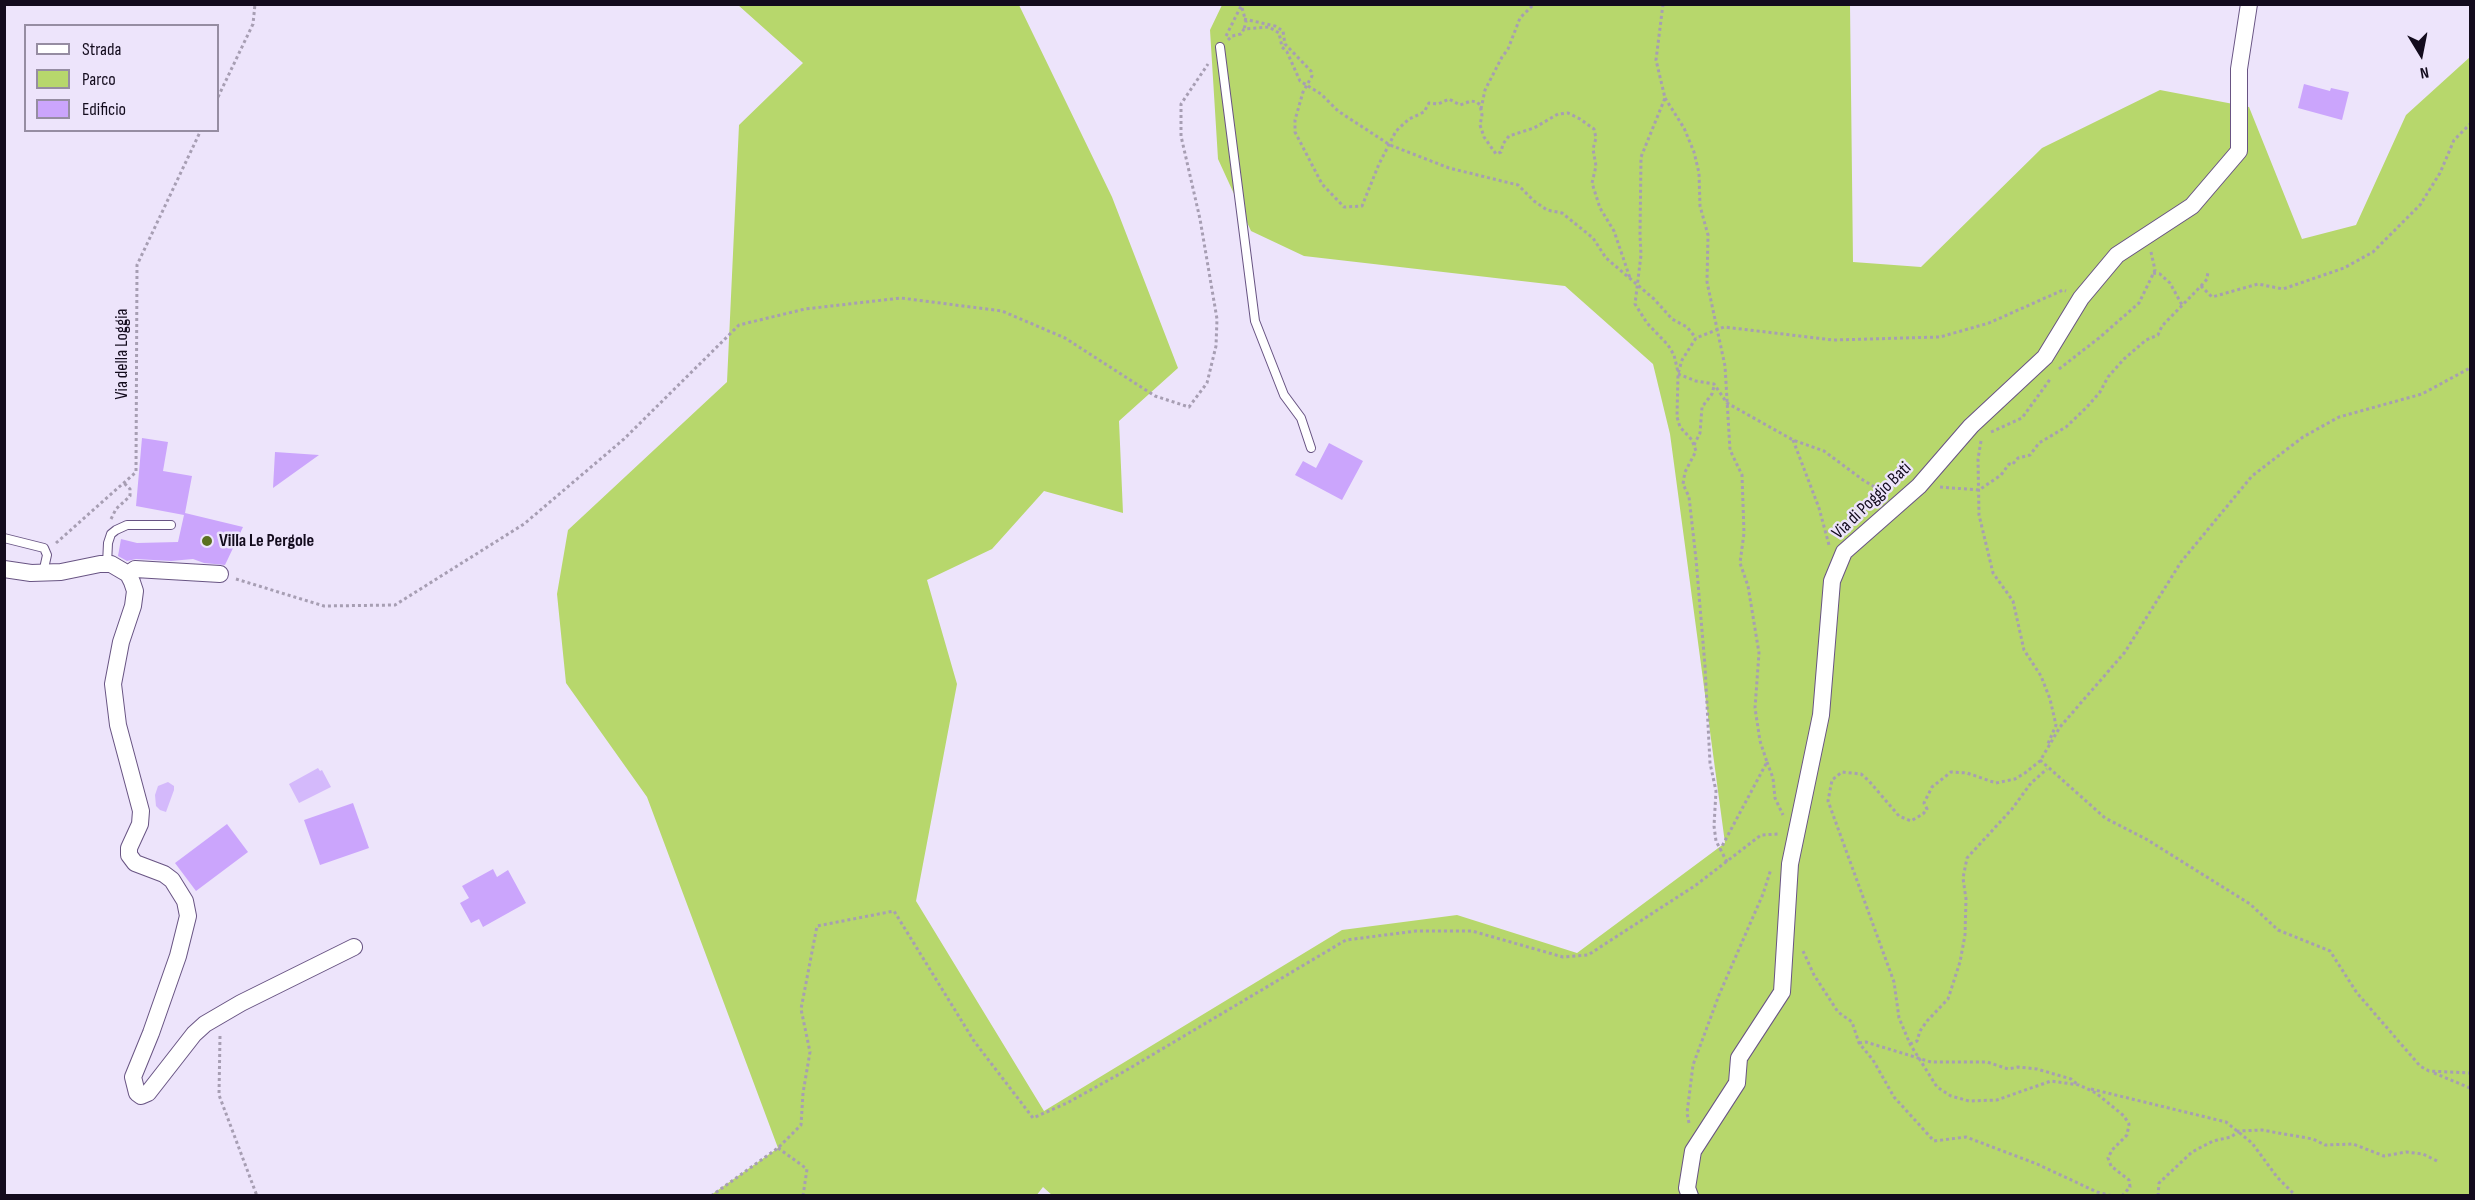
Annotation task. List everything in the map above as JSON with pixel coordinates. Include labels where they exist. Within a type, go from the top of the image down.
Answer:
[{"type":"street","name":"Via di Poggio Bati","points":[[1690,1196],[1687,1188],[1693,1152],[1737,1083],[1738,1058],[1782,992],[1789,836],[1821,715],[1832,581],[1844,552],[1913,491],[1971,426],[2045,357],[2081,298],[2117,255],[2192,206],[2239,151],[2239,69],[2249,4]]},
{"type":"street","points":[[4,569],[43,573],[72,571],[108,564],[128,574],[135,591],[113,684],[118,725],[141,811],[140,824],[129,848],[129,855],[135,863],[164,874],[172,880],[185,901],[188,916],[178,956],[152,1033],[133,1077],[137,1093],[141,1096],[148,1093],[194,1034],[220,1015],[241,1002],[354,947]]},
{"type":"street","points":[[128,574],[135,569],[220,574]]},
{"type":"lane","points":[[1220,47],[1255,321],[1284,395],[1301,418],[1311,448]]},
{"type":"lane","points":[[108,564],[108,543],[114,531],[127,525],[171,525]]},
{"type":"lane","points":[[4,538],[44,548],[47,555],[43,573]]},
{"type":"path","points":[[219,95],[253,24],[255,4]]},
{"type":"path","points":[[1220,47],[1232,36],[1241,34],[1244,29],[1246,22],[1242,4]]},
{"type":"path","points":[[220,574],[324,606],[395,605],[524,525],[624,439],[739,325],[805,309],[902,298],[1002,311],[1065,338],[1155,396],[1189,407],[1207,383],[1216,346],[1217,319],[1200,219],[1181,135],[1180,104],[1220,47],[1242,4]]},
{"type":"path","points":[[1534,4],[1520,18],[1508,49],[1485,90],[1481,110],[1482,132],[1496,154],[1501,152],[1509,136],[1534,129],[1564,112],[1594,129],[1596,138],[1593,149],[1596,166],[1593,183],[1600,208],[1614,231],[1630,278]]},
{"type":"path","points":[[711,1196],[778,1148],[801,1125],[802,1093],[810,1052],[801,1009],[817,926],[894,911],[974,1041],[1033,1118],[1067,1103],[1125,1071],[1346,940],[1416,931],[1472,931],[1563,957],[1588,955],[1637,925],[1728,862],[1761,835],[1789,836],[1783,814],[1774,798],[1773,778],[1760,741],[1755,708],[1759,653],[1748,586],[1740,563],[1744,533],[1742,475],[1730,450],[1725,366],[1707,282],[1708,234],[1700,206],[1697,182],[1699,173],[1694,152],[1684,128],[1665,98],[1656,60],[1663,4]]},
{"type":"path","points":[[1244,19],[1275,26],[1283,32],[1285,44],[1311,71],[1312,76],[1295,120],[1295,132],[1322,184],[1344,207],[1362,206],[1378,164],[1400,126],[1424,112],[1429,103],[1438,104],[1449,99],[1460,105],[1472,101],[1480,105],[1481,110]]},
{"type":"path","points":[[1244,29],[1269,27],[1279,33],[1282,47],[1287,52],[1300,81],[1321,94],[1338,111],[1390,145],[1449,168],[1518,185],[1546,210],[1562,213],[1593,238],[1606,258],[1654,299],[1672,319],[1687,327],[1696,338]]},
{"type":"path","points":[[1665,98],[1641,157],[1641,255],[1635,304],[1647,323],[1668,345],[1674,355],[1678,374],[1677,417],[1680,427],[1696,451],[1685,472],[1683,484],[1689,497],[1704,654],[1710,763],[1716,791],[1714,826],[1720,850],[1728,862]]},
{"type":"path","points":[[2201,286],[2212,297],[2258,284],[2283,289],[2344,268],[2373,252],[2420,205],[2440,173],[2454,140],[2470,124]]},
{"type":"path","name":"Via della Loggia","points":[[45,551],[136,472],[137,265],[200,132]]},
{"type":"path","points":[[2040,761],[2056,725],[2041,676],[2024,650],[2013,601],[1993,573],[1979,514],[1978,459],[1981,437],[2022,418],[2054,373],[2139,303],[2155,270],[2147,235]]},
{"type":"path","points":[[1678,374],[1696,381],[1714,384],[1727,403],[1793,440],[1830,454],[1878,489],[1979,490],[2001,475],[2009,464],[2012,465],[2018,458],[2030,455],[2039,443],[2066,427],[2087,407],[2124,359],[2140,345],[2158,335],[2162,326],[2208,279],[2208,271]]},
{"type":"path","points":[[2153,273],[2160,274],[2170,283],[2183,305]]},
{"type":"path","points":[[1678,374],[1682,360],[1696,338],[1724,327],[1833,340],[1940,337],[1989,323],[2063,290],[2081,298]]},
{"type":"path","points":[[2296,1196],[2239,1131],[2226,1122],[2157,1103],[2051,1081],[1997,1100],[1969,1101],[1951,1096],[1937,1087],[1910,1044],[1899,1018],[1894,982],[1828,801],[1832,780],[1842,772],[1861,774],[1899,816],[1911,821],[1927,809],[1924,802],[1932,787],[1951,772],[1967,773],[1996,783],[2006,782],[2025,773],[2040,761],[2060,727],[2125,652],[2181,562],[2252,476],[2303,436],[2339,417],[2422,394],[2470,368]]},
{"type":"path","points":[[1694,445],[1700,433],[1702,407],[1712,394],[1714,384]]},
{"type":"path","points":[[1793,440],[1819,508],[1837,569]]},
{"type":"path","points":[[114,531],[111,517],[130,496],[130,489],[124,483]]},
{"type":"path","points":[[2040,761],[2105,818],[2146,839],[2250,904],[2278,930],[2330,951],[2357,993],[2420,1066],[2470,1088]]},
{"type":"path","points":[[1720,850],[1767,762]]},
{"type":"path","points":[[1910,1044],[1917,1041],[1927,1021],[1948,999],[1960,962],[1966,926],[1963,878],[1966,858],[2012,808],[2031,783],[2048,768]]},
{"type":"path","points":[[1693,1152],[1687,1113],[1694,1065],[1719,995],[1763,894],[1773,864]]},
{"type":"path","points":[[1786,930],[1803,951],[1814,975],[1838,1012],[1852,1022],[1859,1043],[1873,1060],[1894,1097],[1934,1141],[1966,1137],[2037,1164],[2097,1192],[2113,1196]]},
{"type":"path","points":[[220,1015],[224,1021],[218,1052],[219,1095],[257,1196]]},
{"type":"path","points":[[1859,1043],[1866,1042],[1930,1062],[1987,1062],[2008,1069],[2018,1067],[2037,1069],[2071,1079],[2079,1085]]},
{"type":"path","points":[[2429,1071],[2470,1073]]},
{"type":"path","points":[[2087,1088],[2124,1116],[2128,1124],[2127,1135],[2112,1150],[2108,1158],[2111,1166],[2129,1180],[2130,1187],[2122,1196]]},
{"type":"path","points":[[2158,1196],[2159,1183],[2192,1152],[2213,1141],[2231,1137],[2239,1131],[2273,1132],[2313,1139],[2325,1145],[2353,1144],[2384,1156],[2406,1152],[2423,1154],[2437,1161]]},
{"type":"path","points":[[778,1148],[807,1169],[803,1196]]},
{"type":"green space","points":[[738,5],[1019,5],[1112,197],[1178,368],[1119,421],[1123,513],[1044,491],[992,549],[927,580],[957,684],[916,901],[1044,1111],[1342,930],[1457,915],[1577,953],[1725,843],[1670,434],[1653,364],[1565,286],[1304,256],[1251,231],[1218,159],[1210,30],[1222,5],[1850,5],[1853,262],[1921,267],[2042,148],[2160,90],[2249,107],[2302,239],[2356,225],[2406,115],[2470,57],[2470,1195],[1053,1196],[1043,1187],[1036,1196],[711,1195],[778,1148],[647,797],[566,683],[557,594],[568,530],[727,382],[739,125],[803,63]]},
{"type":"shaded area","points":[[318,768],[322,770],[331,787],[299,803],[289,784]]},
{"type":"shaded area","points":[[168,782],[174,786],[174,790],[166,812],[156,806],[155,795],[158,786]]},
{"type":"building","points":[[2304,84],[2330,91],[2331,88],[2349,92],[2342,120],[2298,108]]},
{"type":"building","points":[[142,438],[168,442],[163,471],[192,476],[185,513],[243,527],[225,565],[204,563],[193,559],[127,561],[118,556],[121,539],[137,543],[178,542],[184,515],[136,506]]},
{"type":"building","points":[[1329,443],[1363,461],[1342,500],[1295,475],[1303,461],[1316,468]]},
{"type":"building","points":[[275,452],[319,455],[273,488]]},
{"type":"building","points":[[353,803],[369,848],[320,865],[304,820]]},
{"type":"building","points":[[227,824],[248,852],[196,891],[175,863]]},
{"type":"building","points":[[493,869],[497,877],[508,870],[526,903],[483,927],[479,919],[471,923],[460,903],[469,898],[462,886]]},
{"type":"place","name":"Villa Le Pergole","points":[[207,541]]}]
